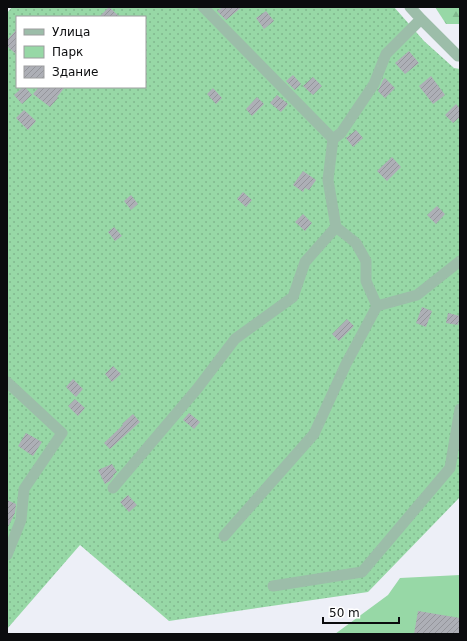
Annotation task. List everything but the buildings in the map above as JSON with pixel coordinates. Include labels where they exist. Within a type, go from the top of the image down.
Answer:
[{"type":"street","points":[[203,7],[333,139]]},
{"type":"street","points":[[410,7],[458,56],[460,56]]},
{"type":"street","points":[[377,306],[366,281],[366,261],[356,243],[336,227],[328,180],[333,139],[341,133],[374,84],[386,54],[421,19]]},
{"type":"street","points":[[113,488],[197,389],[235,339],[293,297],[305,262],[336,227]]},
{"type":"street","points":[[224,536],[314,434],[346,364],[377,306],[417,295],[460,261]]},
{"type":"street","points":[[7,382],[62,433],[24,489],[20,520],[7,554]]},
{"type":"street","points":[[273,586],[362,572],[450,468],[460,409]]},
{"type":"green space","points":[[12,7],[394,7],[424,41],[454,68],[460,69],[460,497],[368,592],[169,621],[80,545],[7,629],[7,13]]},
{"type":"green space","points":[[435,7],[460,7],[460,24],[446,24]]},
{"type":"green space","points":[[460,575],[460,634],[335,634],[388,595],[400,578]]}]
